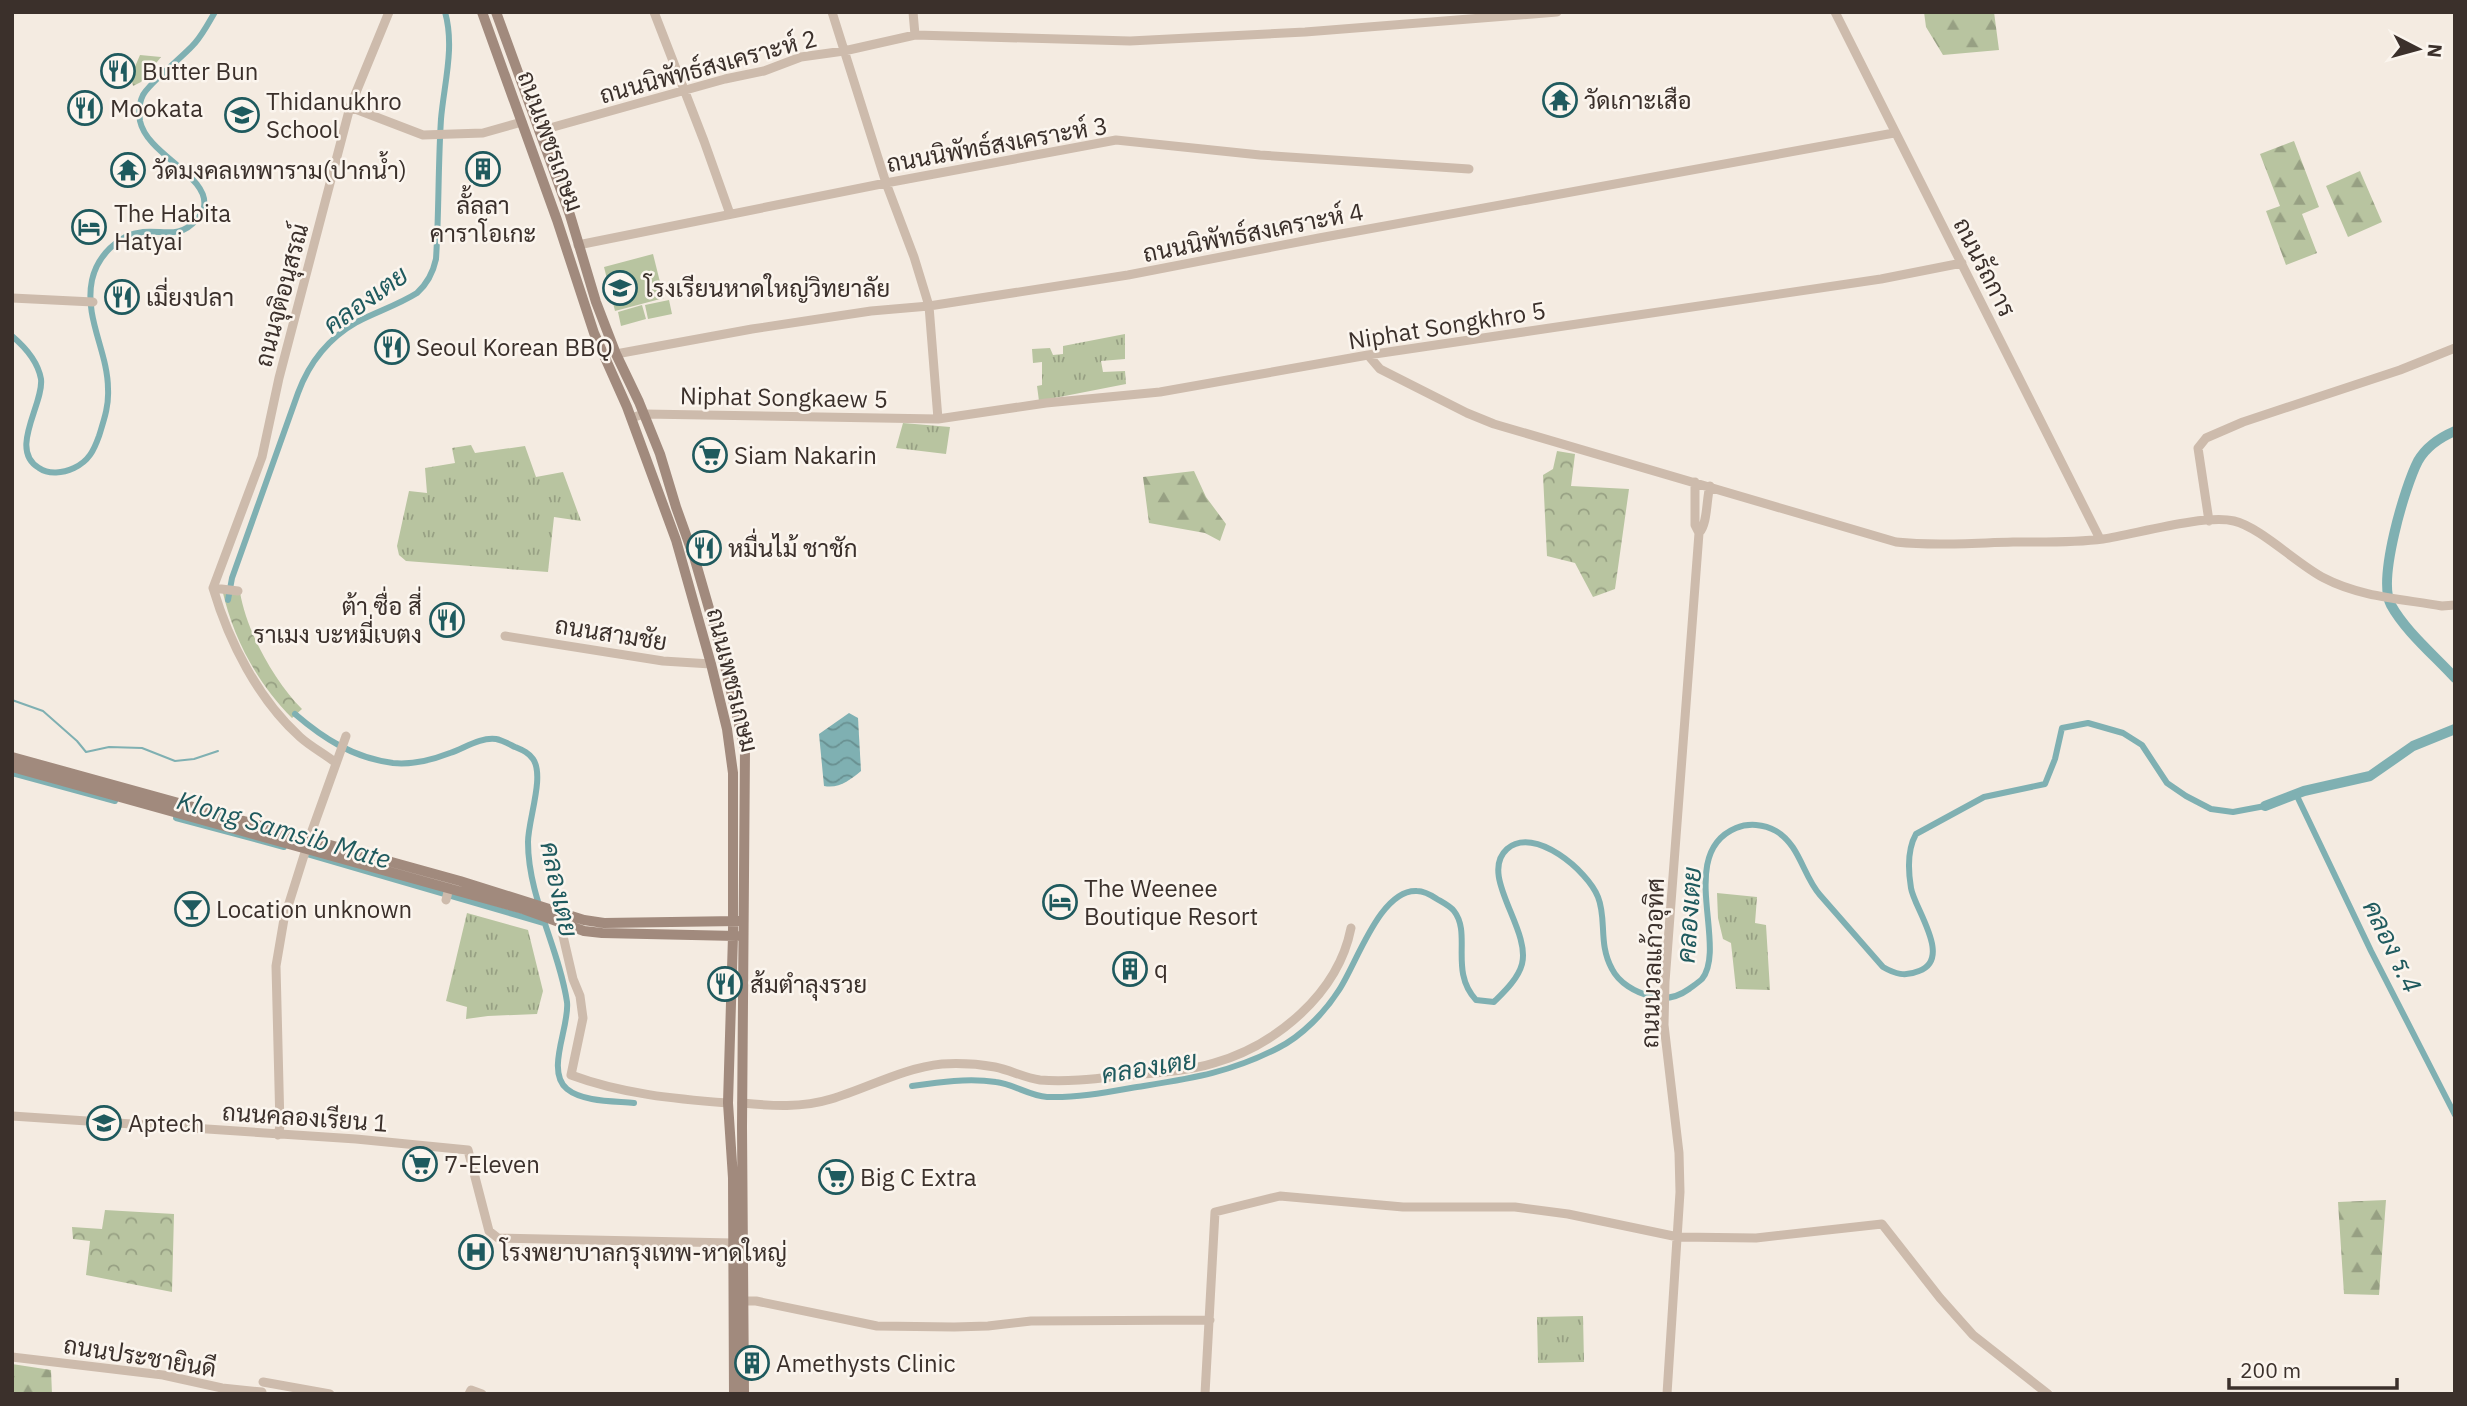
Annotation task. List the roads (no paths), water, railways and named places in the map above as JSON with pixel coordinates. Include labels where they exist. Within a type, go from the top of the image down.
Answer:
[{"type":"main road","name":"ถนนเพชรเกษม","points":[[482,12],[557,220],[594,333],[631,418],[683,563],[727,729],[733,773],[733,936],[728,1103],[736,1126],[739,1302],[744,1394]]},
{"type":"main road","name":"ถนนเพชรเกษม","points":[[496,12],[570,215],[596,302],[660,454],[695,560],[745,749],[742,1103],[736,1126],[733,1243],[739,1302],[734,1394]]},
{"type":"main road","points":[[557,220],[570,215]]},
{"type":"main road","points":[[711,664],[723,661]]},
{"type":"main road","points":[[12,757],[78,780],[523,904],[559,923],[584,931],[745,935]]},
{"type":"main road","points":[[12,767],[78,780]]},
{"type":"main road","points":[[307,844],[449,888],[604,923],[744,921]]},
{"type":"street","name":"ถนนจุติอนุสรณ์","points":[[213,588],[262,457],[279,378],[350,107],[389,12]]},
{"type":"street","points":[[654,12],[730,215]]},
{"type":"street","points":[[832,12],[886,183],[929,306],[938,419]]},
{"type":"street","points":[[913,12],[915,35]]},
{"type":"street","name":"ถนนนิพัทธ์สงเคราะห์ 2","points":[[539,131],[765,71],[801,57],[844,51],[915,35],[1130,41],[1305,32],[1557,12]]},
{"type":"street","name":"ถนนรัถการ","points":[[1835,12],[2100,539]]},
{"type":"street","points":[[350,107],[423,135],[495,131],[522,122]]},
{"type":"street","name":"ถนนนิพัทธ์สงเคราะห์ 4","points":[[616,354],[751,329],[871,311],[929,306],[1161,269],[1894,133]]},
{"type":"street","name":"ถนนนิพัทธ์สงเคราะห์ 3","points":[[578,245],[1116,140],[1261,155],[1469,169]]},
{"type":"street","name":"Niphat Songkhro 5","points":[[938,419],[1046,403],[1160,392],[1368,355],[1881,279],[1962,263]]},
{"type":"street","points":[[12,298],[88,302]]},
{"type":"street","points":[[2209,521],[2198,447],[2206,438],[2244,422],[2400,370],[2455,348]]},
{"type":"street","points":[[1368,355],[1380,369],[1494,424],[1896,542],[1925,545],[2100,539],[2209,521],[2234,520],[2250,527],[2337,585],[2405,600],[2442,606],[2455,605]]},
{"type":"street","name":"Niphat Songkaew 5","points":[[631,418],[644,414],[938,419]]},
{"type":"street","name":"ถนนนวลแก้วอุทิศ","points":[[1667,1394],[1678,1237],[1679,1153],[1664,1018],[1665,985],[1699,533],[1695,525],[1695,482]]},
{"type":"street","name":"ถนนนวลแก้วอุทิศ","points":[[1699,533],[1703,528],[1710,486]]},
{"type":"street","points":[[238,592],[213,588],[225,628],[261,690],[301,738],[336,763]]},
{"type":"street","name":"ถนนสามชัย","points":[[505,636],[663,661],[711,664]]},
{"type":"street","points":[[278,1135],[280,1126],[276,966],[285,919],[302,860],[346,736]]},
{"type":"street","points":[[446,900],[449,888]]},
{"type":"street","points":[[559,923],[580,996],[583,1018],[571,1075],[622,1091],[728,1103]]},
{"type":"street","points":[[742,1103],[774,1107],[831,1099],[872,1082],[928,1066],[953,1063],[995,1067],[1037,1079],[1067,1081],[1148,1074],[1213,1063],[1254,1046],[1305,1012],[1323,989],[1348,945],[1351,928]]},
{"type":"street","name":"ถนนคลองเรียน 1","points":[[12,1116],[468,1150],[489,1231],[498,1238],[733,1243]]},
{"type":"street","points":[[1208,1393],[1215,1212],[1280,1196],[1403,1207],[1514,1208],[1568,1214],[1678,1237],[1756,1238],[1882,1224],[1973,1335],[2048,1394]]},
{"type":"street","points":[[739,1302],[877,1326],[954,1327],[1031,1321],[1210,1320]]},
{"type":"street","name":"ถนนประชายินดี","points":[[12,1357],[150,1373],[222,1388],[262,1392]]},
{"type":"street","points":[[263,1382],[330,1394]]},
{"type":"street","points":[[469,1394],[471,1390],[482,1394]]},
{"type":"water","points":[[849,713],[858,718],[861,771],[839,785],[824,786],[819,734]]},
{"type":"waterway","name":"คลองเตย","points":[[12,336],[30,355],[41,379],[41,389],[27,439],[30,460],[47,472],[74,468],[84,462],[93,450],[108,401],[107,375],[90,294],[99,263],[110,248],[125,237],[143,232],[184,230],[204,209],[203,196],[198,185],[145,133],[140,121],[140,108],[147,90],[195,43],[215,12]]},
{"type":"waterway","name":"คลองเตย","points":[[228,600],[232,578],[298,393],[308,372],[321,352],[347,328],[417,293],[427,282],[433,269],[437,241],[441,119],[449,52],[445,12]]},
{"type":"waterway","points":[[2455,431],[2434,443],[2418,461],[2394,533],[2387,575],[2388,593],[2397,615],[2455,678]]},
{"type":"waterway","points":[[12,700],[43,711],[86,752],[109,747],[142,748],[175,761],[194,759],[218,751]]},
{"type":"waterway","name":"คลองเตย","points":[[295,714],[340,746],[365,757],[393,763],[443,756],[478,741],[490,739],[503,741],[533,759],[537,776],[528,842],[529,862],[567,1002],[558,1071],[567,1089],[581,1096],[634,1103]]},
{"type":"waterway","name":"คลองเตย","points":[[912,1086],[975,1080],[1002,1083],[1041,1096],[1068,1097],[1188,1078],[1242,1064],[1287,1043],[1312,1023],[1339,990],[1381,914],[1404,894],[1417,891],[1430,895],[1454,911],[1461,931],[1462,965],[1468,989],[1476,1000],[1494,1002],[1514,980],[1522,964],[1523,950],[1498,873],[1500,860],[1507,849],[1518,843],[1545,847],[1559,854],[1583,875],[1601,905],[1605,950],[1612,969],[1623,983],[1644,994],[1660,998],[1676,996],[1702,979],[1708,964],[1710,945],[1706,900],[1709,858],[1718,840],[1736,828],[1751,825],[1776,831],[1791,844],[1814,887],[1883,967],[1900,974],[1914,973],[1929,965],[1933,956],[1929,932],[1910,881],[1910,853],[1916,834],[1984,797],[2045,784],[2055,759],[2062,728],[2088,723],[2123,733],[2142,745],[2167,783],[2211,809],[2233,812],[2265,806]]},
{"type":"waterway","points":[[2265,806],[2304,791],[2370,776],[2413,746],[2455,729]]},
{"type":"waterway","name":"Klong Samsib Mate","points":[[12,773],[115,801]]},
{"type":"waterway","name":"คลอง ร.4","points":[[2296,794],[2371,951],[2455,1115]]},
{"type":"waterway","name":"Klong Samsib Mate","points":[[176,818],[284,847]]},
{"type":"waterway","name":"Klong Samsib Mate","points":[[304,853],[544,923]]},
{"type":"place","name":"Butter Bun","points":[[118,71]]},
{"type":"place","name":"วัดเกาะเสือ","points":[[1560,100]]},
{"type":"place","name":"Mookata","points":[[85,108]]},
{"type":"place","name":"Thidanukhro School","points":[[242,115]]},
{"type":"place","name":"ลั้ลลา คาราโอเกะ","points":[[483,169]]},
{"type":"place","name":"วัดมงคลเทพาราม(ปากน้ำ)","points":[[128,170]]},
{"type":"place","name":"The Habita Hatyai","points":[[89,227]]},
{"type":"place","name":"โรงเรียนหาดใหญ่วิทยาลัย","points":[[620,288]]},
{"type":"place","name":"เมี่ยงปลา","points":[[122,297]]},
{"type":"place","name":"Seoul Korean BBQ","points":[[392,347]]},
{"type":"place","name":"Siam Nakarin","points":[[710,455]]},
{"type":"place","name":"หมื่นไม้ ชาชัก","points":[[704,548]]},
{"type":"place","name":"ต้า ซื่อ สี่ ราเมง บะหมี่เบตง","points":[[447,620]]},
{"type":"place","name":"The Weenee Boutique Resort","points":[[1060,902]]},
{"type":"place","name":"Location unknown","points":[[192,909]]},
{"type":"place","name":"q","points":[[1130,969]]},
{"type":"place","name":"ส้มตำลุงรวย","points":[[725,984]]},
{"type":"place","name":"Aptech","points":[[104,1123]]},
{"type":"place","name":"7-Eleven","points":[[420,1164]]},
{"type":"place","name":"Big C Extra","points":[[836,1177]]},
{"type":"place","name":"โรงพยาบาลกรุงเทพ-หาดใหญ่","points":[[476,1252]]},
{"type":"place","name":"Amethysts Clinic","points":[[752,1363]]}]
